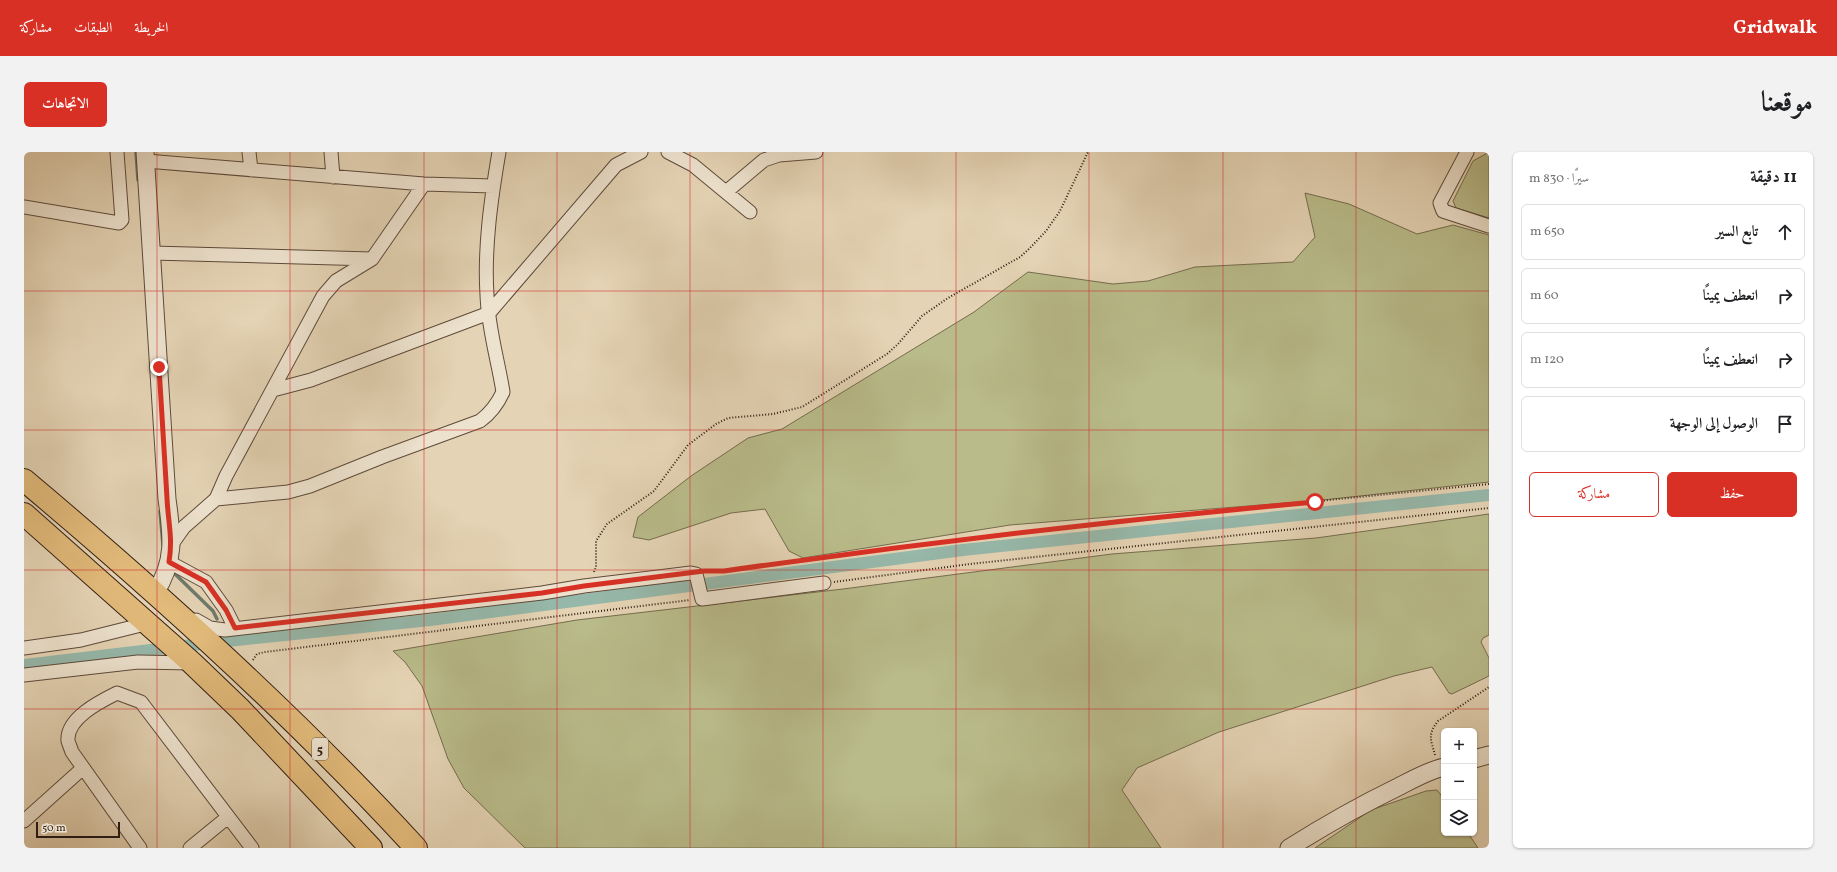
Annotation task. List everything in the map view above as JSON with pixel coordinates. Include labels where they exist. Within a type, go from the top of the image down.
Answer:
[{"type":"highway","name":"5","points":[[24,480],[162,579],[185,621],[222,653],[346,775],[416,848]]},
{"type":"highway","name":"5","points":[[24,514],[155,629],[240,709],[371,848]]},
{"type":"highway","points":[[324,798],[346,775]]},
{"type":"street","points":[[24,207],[119,223],[122,220],[117,152]]},
{"type":"street","points":[[250,152],[251,170]]},
{"type":"street","points":[[331,152],[333,177]]},
{"type":"street","points":[[216,499],[288,492],[310,486],[480,421],[490,414],[504,392],[489,313],[486,270],[493,186],[499,152]]},
{"type":"street","points":[[273,390],[310,380],[489,313],[616,165],[641,152]]},
{"type":"street","points":[[668,152],[693,165],[750,212]]},
{"type":"street","points":[[726,192],[764,160],[779,155],[816,152]]},
{"type":"street","points":[[1467,152],[1440,203],[1443,211],[1489,226]]},
{"type":"street","points":[[172,544],[167,499],[145,157],[251,170],[333,177],[424,184],[493,186]]},
{"type":"street","points":[[162,579],[172,544],[184,527],[216,499],[226,476],[323,296],[336,281],[372,259],[424,184]]},
{"type":"street","points":[[152,253],[372,259]]},
{"type":"street","points":[[162,579],[206,582],[226,610],[235,628]]},
{"type":"street","points":[[162,579],[187,613],[202,625],[210,628],[225,630],[527,595],[584,586],[824,583]]},
{"type":"street","points":[[24,648],[155,629]]},
{"type":"street","points":[[24,675],[187,658]]},
{"type":"street","points":[[140,848],[72,752],[68,740],[70,727],[92,706],[117,693],[141,702],[252,848]]},
{"type":"street","points":[[1477,758],[1489,755]]},
{"type":"street","points":[[24,820],[83,768]]},
{"type":"street","points":[[1289,848],[1320,828],[1374,798],[1441,768]]},
{"type":"street","points":[[190,848],[228,817]]},
{"type":"path","points":[[584,586],[593,576],[596,567],[596,541],[598,536],[607,524],[654,491],[688,445],[716,424],[728,418],[773,414],[802,407],[887,354],[898,344],[922,316],[948,298],[1020,257],[1046,231],[1060,211],[1088,152]]},
{"type":"path","points":[[248,679],[254,657],[265,652],[698,585],[724,571],[912,545],[1085,525],[1489,484]]},
{"type":"path","points":[[824,583],[970,564],[1489,508]]},
{"type":"path","points":[[1441,765],[1430,734],[1433,727],[1438,721],[1489,688]]},
{"type":"green space","points":[[1489,152],[1489,218],[1456,208],[1453,201],[1473,161]]},
{"type":"green space","points":[[1305,193],[1349,204],[1417,234],[1453,225],[1489,235],[1489,482],[1323,500],[1010,525],[803,558],[789,551],[765,509],[731,513],[649,540],[633,537],[638,517],[691,476],[748,438],[782,429],[974,312],[1028,272],[1113,284],[1148,281],[1195,267],[1293,262],[1315,237]]},
{"type":"green space","points":[[1489,514],[1489,635],[1483,638],[1481,642],[1489,658],[1489,676],[1452,694],[1449,693],[1432,667],[1394,676],[1219,732],[1137,768],[1122,790],[1161,848],[525,848],[464,788],[448,759],[422,686],[405,662],[393,651],[577,620],[843,589],[1112,554],[1316,538]]},
{"type":"green space","points":[[1437,790],[1441,795],[1441,836],[1470,836],[1478,848],[1315,848],[1371,810],[1426,791]]},
{"type":"waterway","points":[[136,152],[138,180]]},
{"type":"waterway","points":[[24,665],[218,642],[430,620],[963,550],[1489,495]]},
{"type":"waterway","points":[[160,511],[163,545]]},
{"type":"waterway","points":[[172,571],[213,611],[217,619]]},
{"type":"route","points":[[159,367],[167,499],[172,544],[169,562],[206,582],[218,596],[235,628],[334,618],[542,593],[584,586],[704,571],[724,571],[912,545],[1109,522],[1315,502]]}]
